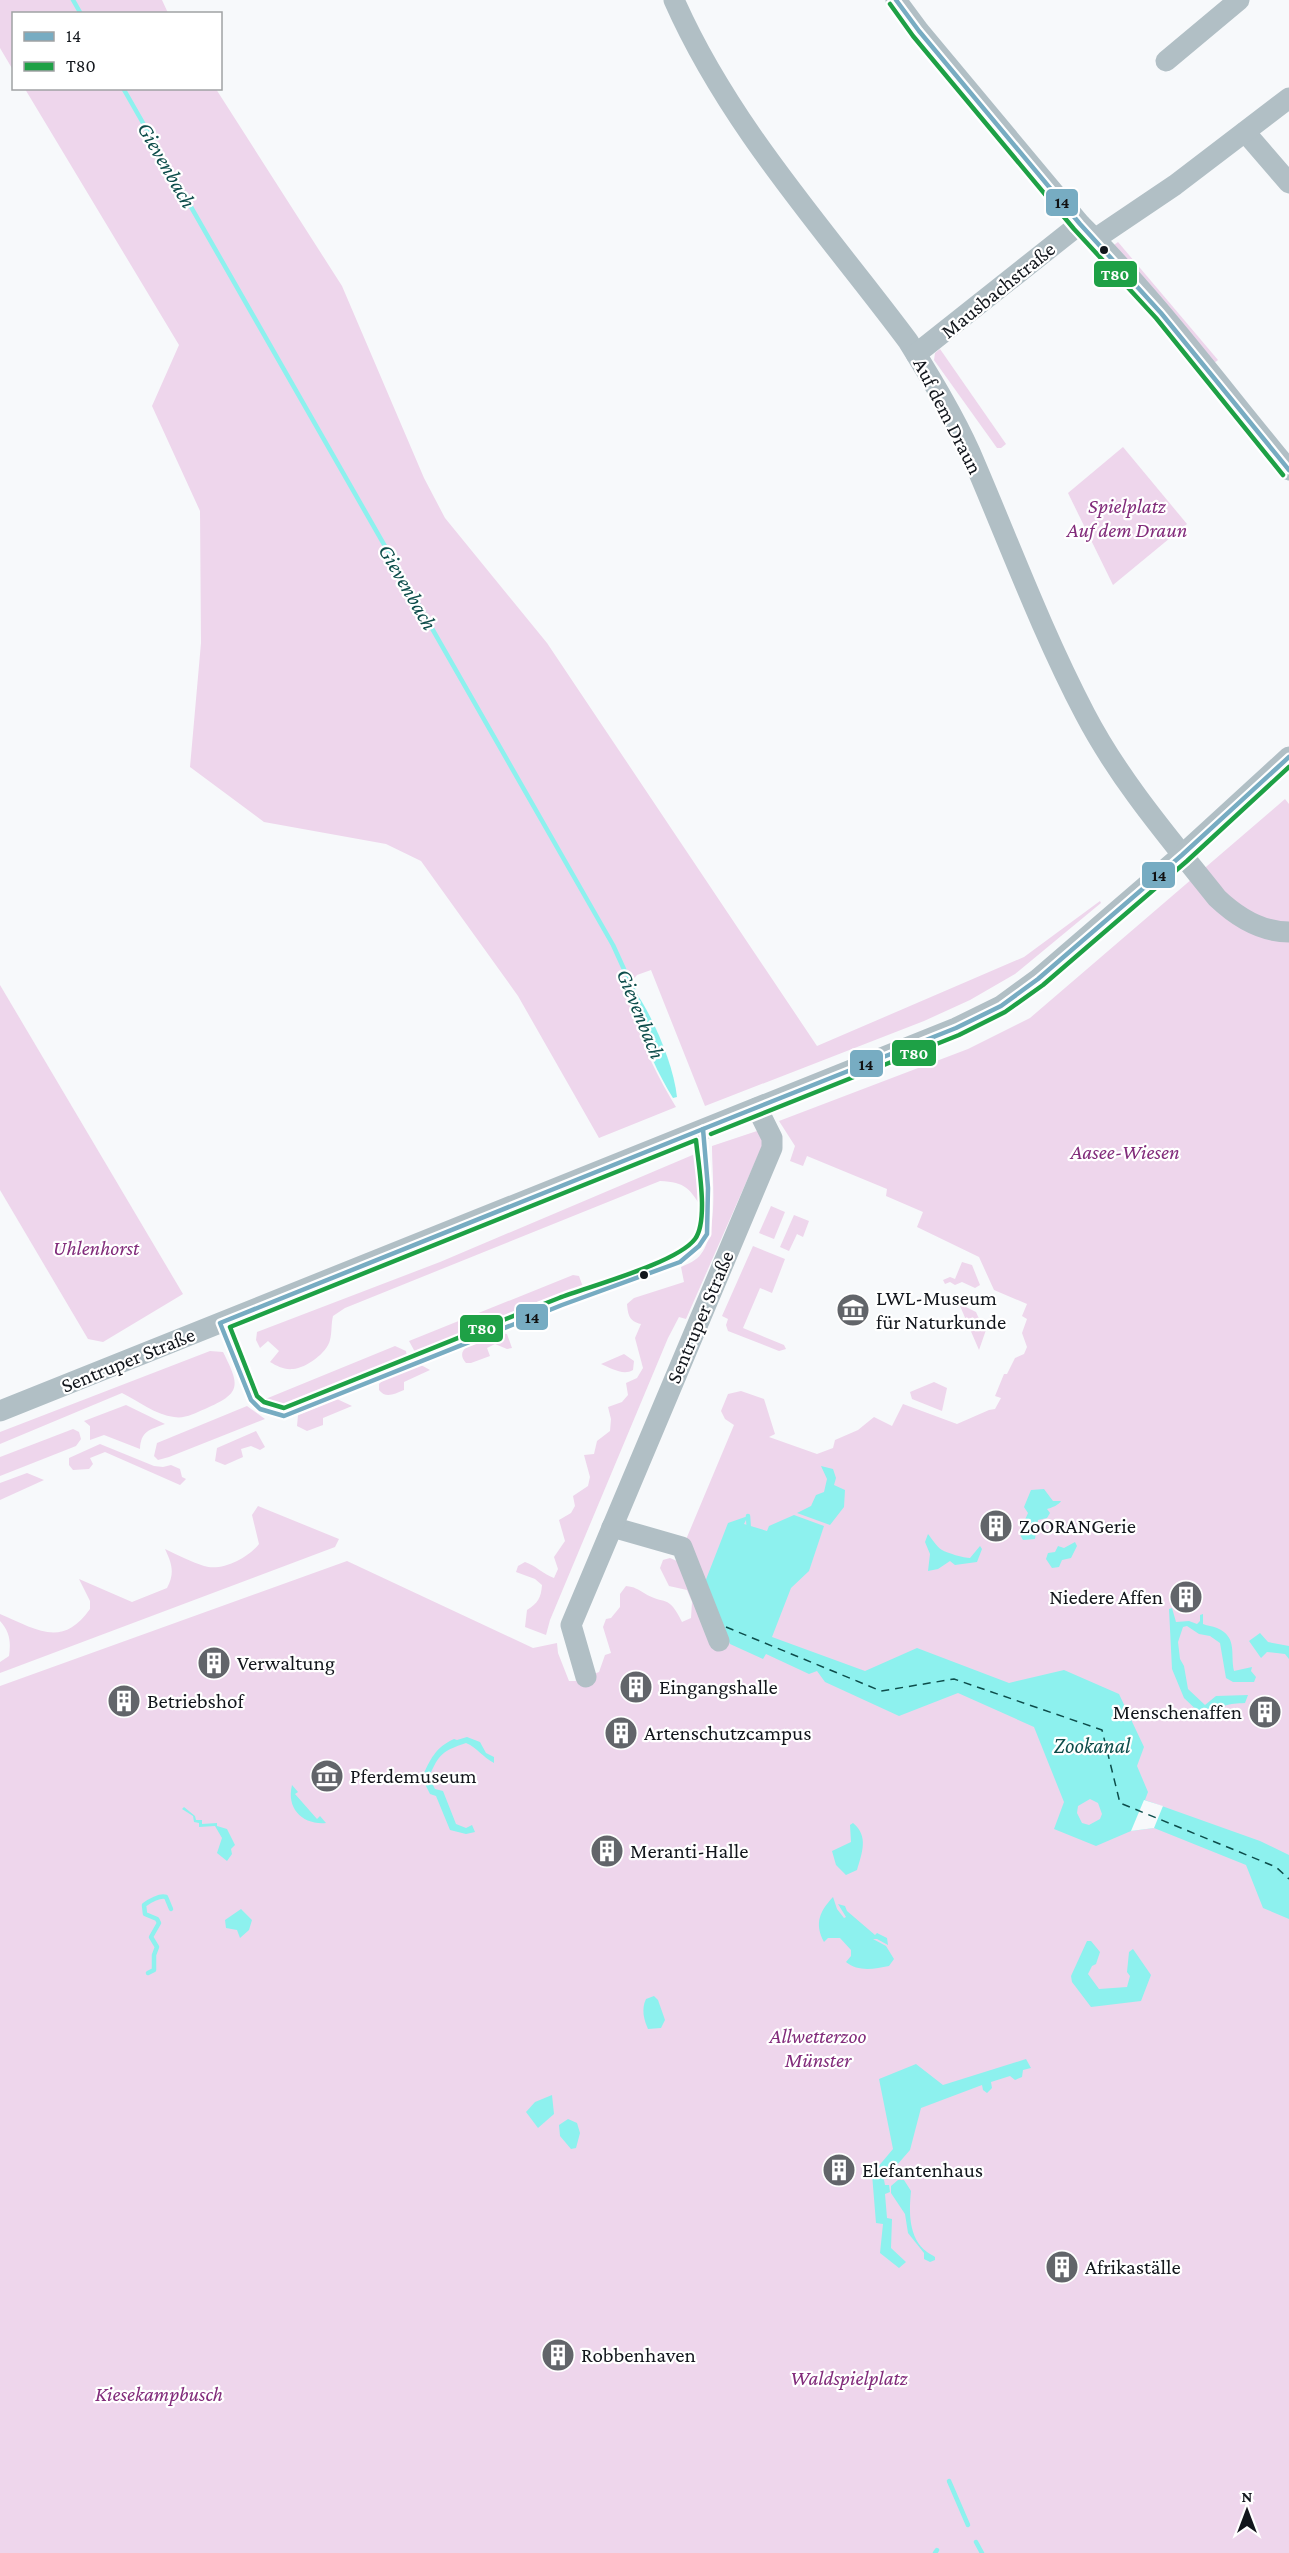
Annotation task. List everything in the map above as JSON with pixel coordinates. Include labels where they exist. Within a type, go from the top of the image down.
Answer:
[{"type":"street","name":"Auf dem Draun","points":[[674,0],[699,52],[725,98],[916,354],[970,452],[1001,531],[1084,713],[1129,788],[1217,898],[1232,912],[1248,923],[1289,932]]},
{"type":"street","points":[[896,0],[919,31],[1088,232],[1179,334],[1289,470]]},
{"type":"street","points":[[1166,61],[1239,0]]},
{"type":"street","name":"Mausbachstraße","points":[[916,354],[1088,232],[1175,185],[1289,98]]},
{"type":"street","points":[[1245,132],[1289,183]]},
{"type":"street","name":"Sentruper Straße","points":[[0,1412],[956,1028],[1001,1006],[1038,979],[1182,855],[1289,757]]},
{"type":"street","name":"Sentruper Straße","points":[[586,1677],[571,1625],[772,1148],[772,1138],[757,1108]]},
{"type":"street","points":[[612,1527],[682,1547],[719,1641]]},
{"type":"green space","points":[[0,0],[162,0],[168,12],[12,12],[12,68],[0,48]]},
{"type":"green space","points":[[26,90],[217,90],[342,286],[424,478],[445,518],[547,643],[817,1046],[1024,957],[1100,901],[1101,903],[1015,974],[970,1000],[924,1021],[705,1106],[651,970],[637,975],[628,986],[635,1018],[652,1064],[676,1107],[599,1138],[518,996],[421,861],[386,844],[264,822],[190,767],[201,643],[200,511],[152,406],[179,345]]},
{"type":"green space","points":[[1118,242],[1218,360],[1210,366],[1110,248]]},
{"type":"green space","points":[[940,349],[1006,444],[1001,448],[997,448],[934,360],[935,353]]},
{"type":"green space","name":"Spielplatz Auf dem Draun","points":[[1123,447],[1187,524],[1113,585],[1068,493]]},
{"type":"green space","name":"Allwetterzoo Münster","points":[[1285,799],[1289,804],[1289,2553],[0,2553],[0,1686],[347,1561],[533,1648],[557,1643],[558,1653],[569,1681],[575,1681],[599,1672],[605,1655],[611,1653],[603,1627],[606,1619],[611,1618],[620,1607],[620,1594],[626,1586],[636,1588],[651,1597],[666,1602],[673,1607],[682,1622],[691,1618],[692,1602],[687,1590],[669,1586],[660,1568],[663,1560],[670,1558],[677,1561],[734,1425],[725,1419],[721,1411],[728,1394],[741,1391],[764,1399],[775,1434],[769,1437],[817,1454],[833,1448],[835,1440],[858,1430],[874,1417],[892,1426],[903,1404],[957,1424],[995,1409],[1001,1398],[995,1396],[1004,1374],[1007,1374],[1015,1358],[1024,1354],[1027,1347],[1022,1333],[1027,1319],[1022,1316],[1027,1304],[994,1290],[979,1257],[917,1227],[923,1212],[886,1196],[887,1189],[807,1156],[803,1166],[790,1161],[795,1146],[779,1121],[968,1049],[1030,1018]]},
{"type":"green space","name":"Uhlenhorst","points":[[0,985],[183,1294],[103,1342],[88,1339],[0,1190]]},
{"type":"green space","points":[[760,1130],[763,1144],[686,1319],[679,1317],[668,1338],[550,1620],[546,1635],[525,1627],[527,1610],[538,1600],[542,1585],[535,1579],[516,1572],[518,1566],[525,1562],[554,1578],[558,1569],[554,1557],[565,1541],[559,1520],[571,1513],[575,1506],[573,1496],[588,1486],[590,1477],[584,1455],[594,1454],[597,1441],[610,1431],[611,1419],[608,1407],[622,1402],[628,1395],[626,1383],[637,1378],[643,1368],[635,1338],[641,1324],[630,1317],[627,1304],[634,1298],[684,1282],[681,1267],[699,1256],[707,1244],[710,1231],[713,1202],[712,1146]]},
{"type":"green space","points":[[702,1151],[703,1210],[682,1185],[660,1181],[345,1308],[333,1316],[330,1340],[325,1350],[304,1366],[290,1369],[270,1362],[279,1351],[268,1341],[260,1348],[256,1340],[257,1332],[440,1262]]},
{"type":"green space","points":[[771,1206],[785,1212],[774,1239],[759,1233]]},
{"type":"green space","points":[[794,1215],[809,1221],[803,1237],[797,1234],[789,1251],[780,1247]]},
{"type":"green space","points":[[753,1246],[785,1259],[772,1293],[760,1288],[743,1328],[784,1345],[786,1349],[779,1351],[728,1331],[726,1325],[728,1319],[722,1316]]},
{"type":"green space","points":[[962,1262],[972,1265],[980,1285],[975,1288],[962,1282],[955,1285],[950,1282],[945,1284],[943,1280],[950,1277],[955,1279]]},
{"type":"green space","points":[[573,1275],[579,1276],[583,1287],[579,1292],[415,1358],[415,1352],[409,1341]]},
{"type":"green space","points":[[960,1306],[976,1312],[986,1330],[979,1350]]},
{"type":"green space","points":[[500,1333],[507,1334],[512,1348],[507,1349],[495,1344],[487,1348],[490,1356],[466,1363],[462,1357],[467,1347]]},
{"type":"green space","points":[[395,1346],[406,1351],[407,1357],[403,1363],[297,1405],[275,1407],[263,1400]]},
{"type":"green space","points":[[210,1351],[223,1352],[235,1381],[231,1393],[226,1398],[205,1409],[182,1417],[167,1416],[122,1393],[0,1444],[0,1432]]},
{"type":"green space","points":[[624,1354],[634,1361],[633,1370],[629,1372],[621,1372],[601,1364]]},
{"type":"green space","points":[[421,1365],[430,1370],[404,1382],[404,1390],[387,1395],[379,1390],[379,1384],[383,1380]]},
{"type":"green space","points":[[934,1382],[947,1388],[942,1411],[912,1399],[910,1392]]},
{"type":"green space","points":[[337,1399],[352,1406],[323,1418],[323,1425],[307,1431],[297,1426],[298,1415]]},
{"type":"green space","points":[[126,1405],[165,1424],[144,1435],[140,1449],[104,1435],[90,1440],[90,1426],[84,1421]]},
{"type":"green space","points":[[247,1406],[265,1419],[169,1457],[158,1460],[154,1456],[157,1443]]},
{"type":"green space","points":[[73,1429],[79,1432],[81,1439],[76,1446],[0,1476],[0,1457]]},
{"type":"green space","points":[[256,1431],[265,1447],[260,1450],[251,1446],[241,1449],[243,1457],[225,1465],[215,1461],[217,1448]]},
{"type":"green space","points":[[100,1444],[154,1466],[171,1465],[180,1469],[182,1477],[186,1479],[180,1485],[105,1452],[90,1458],[93,1464],[89,1469],[73,1470],[69,1465],[69,1458]]},
{"type":"green space","points":[[27,1473],[44,1480],[0,1500],[0,1483]]},
{"type":"green space","points":[[258,1506],[339,1539],[335,1547],[0,1673],[0,1662],[9,1656],[10,1646],[8,1633],[0,1621],[0,1614],[37,1630],[59,1632],[69,1629],[80,1621],[90,1609],[90,1601],[79,1579],[132,1602],[167,1588],[172,1568],[165,1549],[204,1566],[227,1565],[249,1554],[259,1544],[252,1515]]},
{"type":"water","points":[[631,985],[660,1039],[671,1069],[677,1097],[673,1098],[646,1044],[636,1014]]},
{"type":"water","points":[[821,1466],[833,1469],[836,1478],[834,1485],[845,1490],[844,1507],[830,1525],[797,1513],[811,1506],[816,1495],[824,1492],[827,1479]]},
{"type":"water","points":[[1044,1489],[1053,1501],[1061,1501],[1047,1509],[1050,1513],[1047,1518],[1038,1520],[1035,1539],[1023,1540],[1019,1533],[1028,1513],[1024,1507],[1031,1490]]},
{"type":"water","name":"Zookanal","points":[[794,1515],[824,1526],[809,1571],[791,1588],[772,1637],[865,1671],[917,1648],[1009,1683],[1064,1670],[1119,1694],[1144,1747],[1137,1766],[1148,1792],[1145,1800],[1260,1841],[1289,1855],[1289,1919],[1263,1908],[1246,1865],[1154,1828],[1131,1831],[1096,1846],[1054,1829],[1064,1802],[1034,1727],[958,1693],[899,1716],[825,1682],[817,1671],[809,1674],[766,1654],[763,1659],[730,1644],[705,1582],[728,1523],[748,1516],[744,1524],[767,1531],[769,1526]],"holes":[[[1090,1799],[1098,1803],[1102,1814],[1100,1819],[1089,1825],[1082,1823],[1077,1813],[1078,1806]]]},
{"type":"water","points":[[928,1534],[942,1550],[960,1556],[970,1558],[980,1546],[982,1549],[977,1562],[955,1565],[950,1561],[938,1569],[928,1571],[930,1554],[925,1542]]},
{"type":"water","points":[[1075,1542],[1077,1546],[1071,1558],[1062,1560],[1059,1567],[1052,1568],[1046,1559],[1048,1553],[1055,1552],[1058,1546],[1064,1548]]},
{"type":"water","points":[[1172,1608],[1176,1622],[1189,1621],[1197,1624],[1200,1621],[1200,1615],[1203,1614],[1203,1624],[1224,1632],[1231,1641],[1234,1671],[1252,1667],[1251,1671],[1256,1677],[1254,1682],[1233,1682],[1226,1678],[1220,1643],[1187,1626],[1183,1627],[1178,1642],[1188,1689],[1205,1705],[1216,1696],[1248,1695],[1245,1703],[1225,1706],[1217,1709],[1209,1717],[1204,1717],[1184,1698],[1172,1669],[1169,1609]]},
{"type":"water","points":[[1260,1633],[1268,1642],[1289,1646],[1289,1659],[1285,1654],[1267,1652],[1261,1658],[1249,1641]]},
{"type":"water","points":[[467,1737],[480,1742],[486,1753],[494,1757],[494,1763],[466,1743],[442,1754],[429,1777],[435,1789],[443,1791],[456,1824],[466,1828],[472,1825],[475,1832],[466,1834],[450,1830],[436,1796],[430,1794],[422,1778],[438,1750],[454,1739]]},
{"type":"water","points":[[292,1785],[298,1792],[295,1794],[317,1819],[320,1816],[326,1823],[310,1821],[298,1814],[292,1801]]},
{"type":"water","points":[[184,1807],[195,1816],[196,1820],[202,1820],[202,1824],[217,1823],[217,1826],[227,1829],[235,1845],[227,1861],[217,1853],[222,1838],[215,1826],[199,1827],[199,1823],[194,1822],[193,1816],[182,1809]]},
{"type":"water","points":[[853,1823],[861,1833],[863,1845],[857,1870],[846,1875],[836,1865],[832,1851],[851,1842],[850,1825]]},
{"type":"water","points":[[833,1897],[837,1909],[844,1918],[846,1917],[838,1904],[845,1906],[847,1911],[875,1935],[877,1933],[887,1938],[888,1945],[873,1939],[886,1946],[894,1959],[889,1966],[872,1969],[856,1967],[846,1962],[851,1956],[851,1950],[840,1938],[828,1938],[824,1942],[819,1929],[820,1918]]},
{"type":"water","points":[[241,1909],[252,1920],[249,1930],[240,1938],[237,1930],[226,1928],[225,1920]]},
{"type":"water","points":[[1087,1941],[1091,1941],[1100,1952],[1096,1964],[1092,1966],[1088,1974],[1099,1989],[1127,1987],[1130,1976],[1127,1972],[1129,1952],[1133,1949],[1151,1975],[1141,2001],[1091,2007],[1072,1982],[1071,1976]]},
{"type":"water","points":[[654,1996],[658,2000],[665,2020],[661,2028],[648,2029],[643,2011],[646,1999]]},
{"type":"water","points":[[1026,2059],[1031,2068],[1023,2070],[1022,2077],[1015,2080],[1010,2076],[991,2082],[992,2088],[987,2093],[983,2090],[982,2085],[921,2108],[910,2150],[884,2180],[885,2185],[889,2185],[890,2192],[885,2194],[887,2218],[892,2219],[891,2248],[906,2262],[899,2268],[880,2253],[883,2224],[876,2223],[872,2174],[893,2149],[879,2079],[916,2064],[943,2085]]},
{"type":"water","points":[[552,2095],[554,2114],[538,2128],[526,2112],[535,2102]]},
{"type":"water","points":[[568,2119],[577,2123],[580,2133],[576,2148],[571,2149],[560,2136],[559,2125]]},
{"type":"water","points":[[898,2180],[904,2180],[911,2191],[910,2215],[916,2239],[928,2253],[935,2257],[935,2260],[930,2262],[924,2259],[924,2253],[908,2233],[905,2214],[891,2193],[891,2186]]},
{"type":"pier","points":[[1144,1800],[1163,1806],[1154,1828],[1131,1831]]},
{"type":"waterway","name":"Gievenbach","points":[[73,0],[80,12]]},
{"type":"waterway","name":"Gievenbach","points":[[124,90],[613,945],[633,989]]},
{"type":"waterway","points":[[748,1516],[749,1531]]},
{"type":"waterway","points":[[148,1973],[154,1970],[154,1955],[157,1947],[151,1937],[159,1923],[157,1919],[145,1914],[144,1905],[155,1899],[166,1897],[171,1909]]},
{"type":"waterway","points":[[949,2481],[968,2525]]},
{"type":"waterway","points":[[976,2542],[982,2553]]},
{"type":"ferry route","points":[[726,1627],[881,1691],[954,1679],[1102,1730],[1120,1803],[1276,1867],[1289,1879]]},
{"type":"transit line","name":"14","points":[[896,0],[919,31],[1080,224],[1161,313],[1289,470]]},
{"type":"transit line","name":"T80","points":[[890,4],[913,36],[1074,229],[1156,318],[1283,475]]},
{"type":"transit line","name":"14","points":[[703,1129],[956,1028],[1001,1006],[1038,979],[1182,855],[1289,757]]},
{"type":"transit line","name":"T80","points":[[711,1134],[959,1035],[1005,1012],[1043,985],[1187,861],[1289,767]]},
{"type":"transit line","name":"14","points":[[703,1129],[708,1188],[707,1234],[699,1246],[680,1262],[562,1305],[284,1416],[260,1409],[251,1400],[220,1323],[703,1129]]},
{"type":"transit line","name":"T80","points":[[696,1140],[702,1191],[699,1230],[695,1239],[671,1257],[559,1298],[284,1408],[264,1402],[257,1396],[230,1327],[696,1140]]},
{"type":"place","name":"LWL-Museum für Naturkunde","points":[[853,1310]]},
{"type":"place","name":"ZoORANGerie","points":[[996,1526]]},
{"type":"place","name":"Niedere Affen","points":[[1186,1597]]},
{"type":"place","name":"Verwaltung","points":[[214,1663]]},
{"type":"place","name":"Eingangshalle","points":[[636,1687]]},
{"type":"place","name":"Betriebshof","points":[[124,1701]]},
{"type":"place","name":"Menschenaffen","points":[[1265,1712]]},
{"type":"place","name":"Artenschutzcampus","points":[[621,1733]]},
{"type":"place","name":"Pferdemuseum","points":[[327,1776]]},
{"type":"place","name":"Meranti-Halle","points":[[607,1851]]},
{"type":"place","name":"Elefantenhaus","points":[[839,2170]]},
{"type":"place","name":"Afrikaställe","points":[[1062,2267]]},
{"type":"place","name":"Robbenhaven","points":[[558,2355]]},
{"type":"park label","name":"Aasee-Wiesen","points":[[1125,1152]]},
{"type":"park label","name":"Waldspielplatz","points":[[849,2378]]},
{"type":"park label","name":"Kiesekampbusch","points":[[159,2394]]}]
